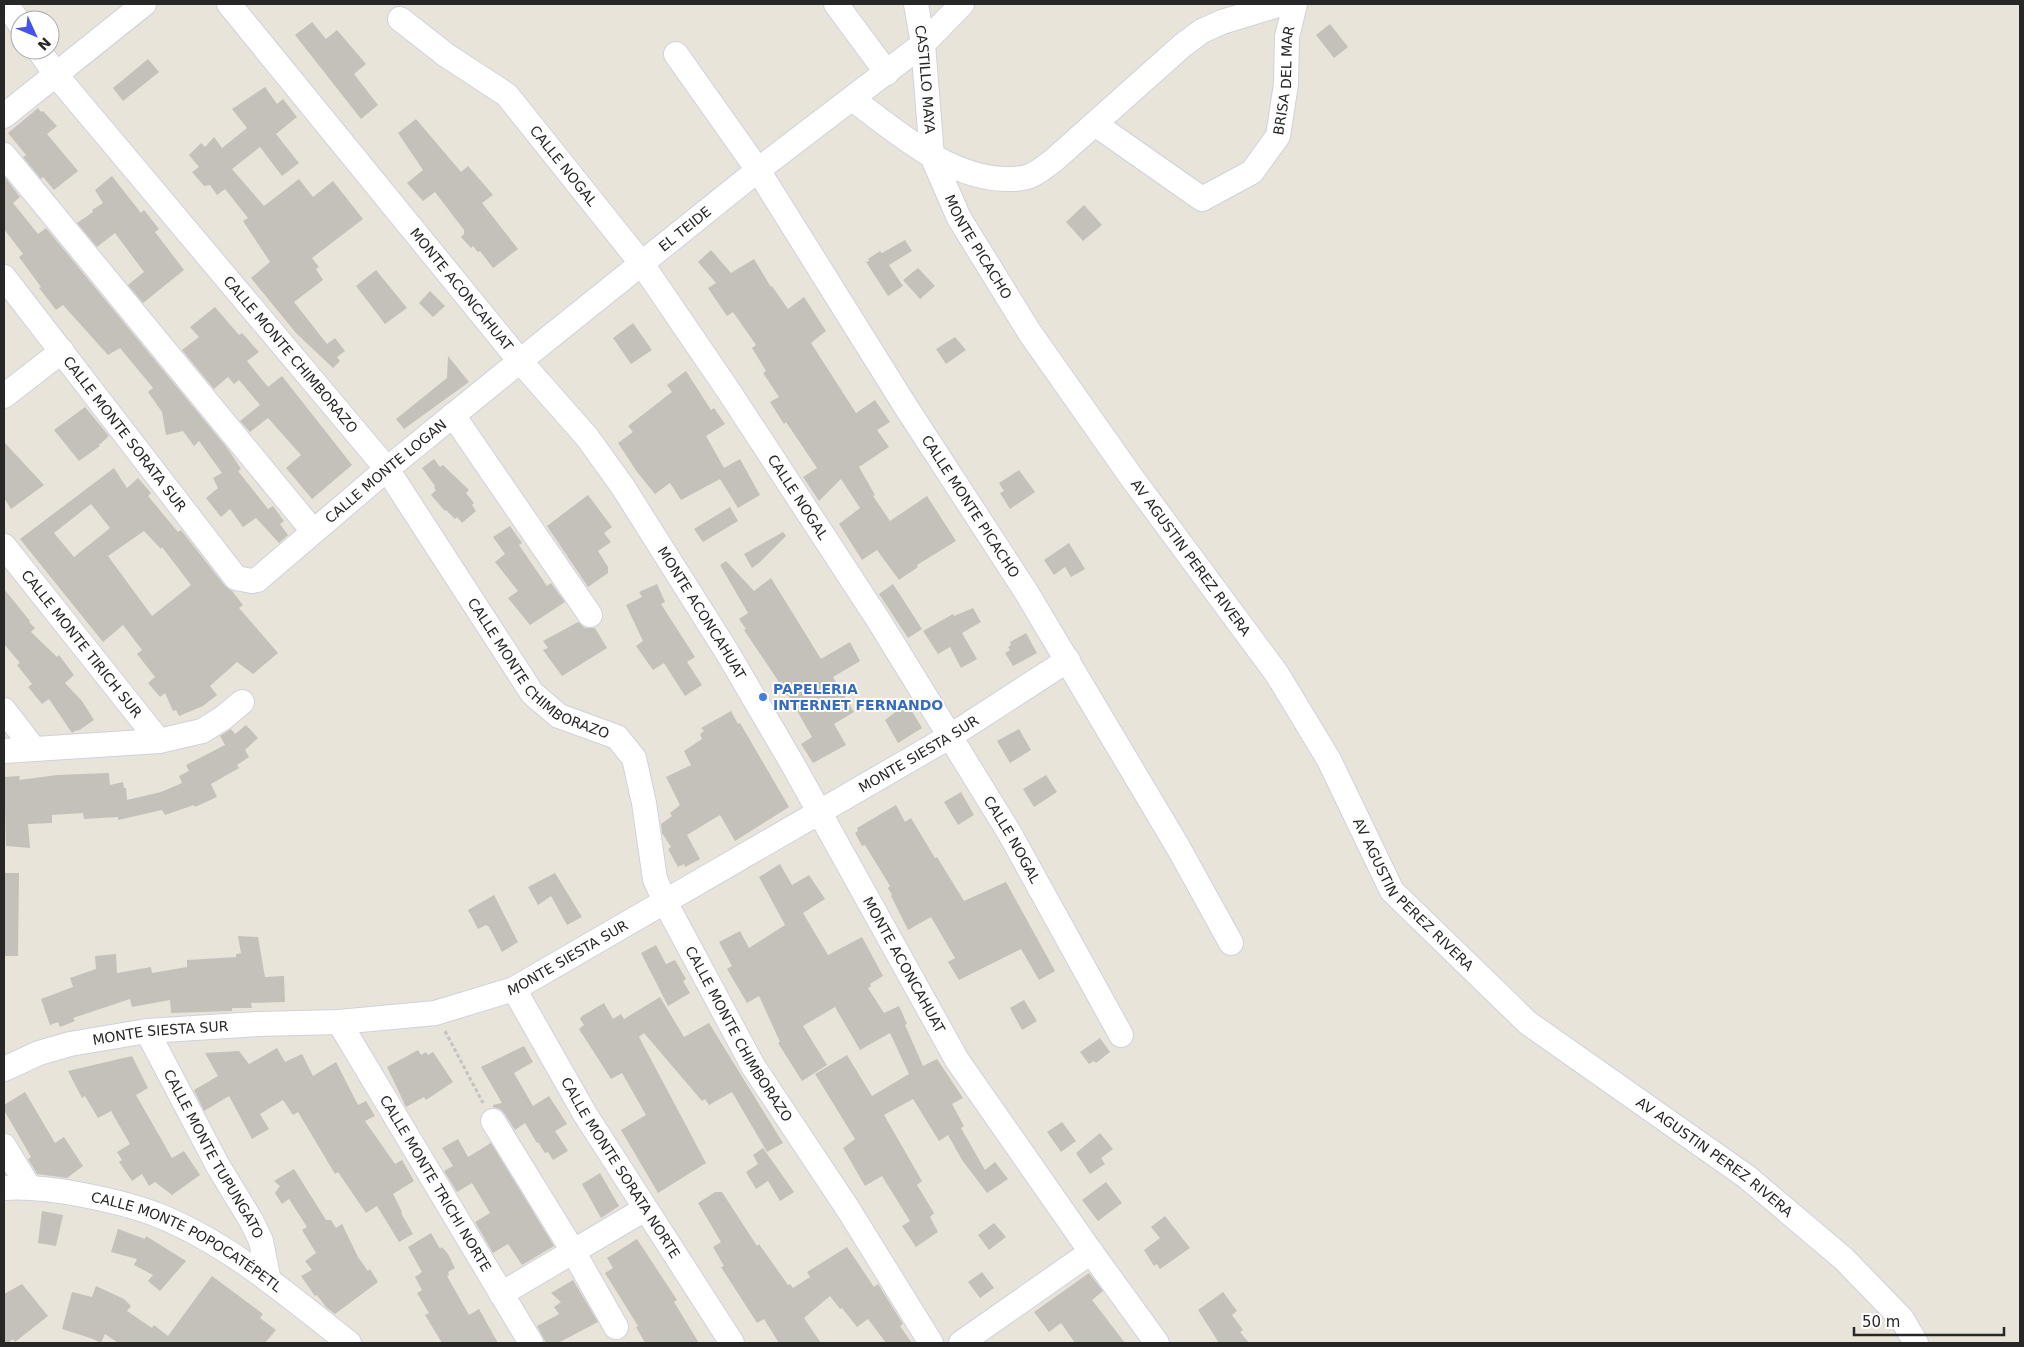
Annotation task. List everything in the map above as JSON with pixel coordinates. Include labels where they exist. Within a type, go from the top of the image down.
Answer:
[{"type":"street","points":[[4,116],[144,4]]},
{"type":"street","name":"MONTE ACONCAHUAT","points":[[229,4],[520,361],[587,437],[623,487],[727,652],[821,813],[957,1060],[1090,1252],[1157,1343]]},
{"type":"street","points":[[836,4],[887,72]]},
{"type":"street","name":"CASTILLO MAYA","points":[[916,4],[923,44],[932,156]]},
{"type":"street","name":"EL TEIDE","points":[[520,361],[758,170],[923,44],[962,4]]},
{"type":"street","name":"BRISA DEL MAR","points":[[852,99],[932,156],[977,175],[1014,179],[1031,175],[1054,160],[1183,45],[1202,31],[1249,9],[1281,4]]},
{"type":"street","name":"BRISA DEL MAR","points":[[1095,124],[1202,199],[1252,172],[1278,136],[1286,84],[1287,37],[1295,4]]},
{"type":"street","name":"CALLE NOGAL","points":[[400,19],[446,55],[507,95],[642,264],[728,390],[880,621],[949,737],[1010,834],[1121,1035]]},
{"type":"street","name":"CALLE MONTE PICACHO","points":[[676,54],[758,170],[906,407],[1025,590],[1178,846],[1231,943]]},
{"type":"street","name":"CALLE MONTE CHIMBORAZO","points":[[46,60],[56,75],[387,469],[532,692],[560,716],[617,737],[634,758],[644,804],[655,879],[665,902],[753,1066],[848,1209],[931,1343]]},
{"type":"street","points":[[4,155],[313,531]]},
{"type":"street","name":"MONTE PICACHO","points":[[932,156],[959,218],[1030,333]]},
{"type":"street","name":"CALLE MONTE SORATA SUR","points":[[4,277],[236,578],[252,581]]},
{"type":"street","name":"AV AGUSTIN PEREZ RIVERA","points":[[1030,333],[1132,478],[1277,674],[1329,760],[1392,891],[1528,1023],[1747,1177],[1844,1259],[1902,1319],[1916,1343]]},
{"type":"street","points":[[4,396],[62,351]]},
{"type":"street","name":"CALLE MONTE LOGAN","points":[[252,581],[257,580],[387,469],[520,361]]},
{"type":"street","points":[[453,415],[590,615]]},
{"type":"street","name":"CALLE MONTE TIRICH SUR","points":[[4,546],[159,742]]},
{"type":"street","name":"MONTE SIESTA SUR","points":[[4,1069],[39,1053],[70,1044],[147,1031],[258,1024],[340,1022],[435,1013],[514,989],[821,813],[949,737],[1068,660]]},
{"type":"street","points":[[4,751],[159,742],[202,731],[223,718],[242,702]]},
{"type":"street","points":[[4,710],[34,749]]},
{"type":"street","name":"CALLE MONTE SORATA NORTE","points":[[514,989],[585,1114],[732,1343]]},
{"type":"street","name":"CALLE MONTE TRICHI NORTE","points":[[340,1022],[531,1343]]},
{"type":"street","name":"CALLE MONTE TUPUNGATO","points":[[147,1031],[218,1166],[252,1222],[261,1241],[269,1281]]},
{"type":"street","points":[[493,1121],[573,1251],[616,1327]]},
{"type":"street","points":[[4,1146],[28,1186]]},
{"type":"street","name":"CALLE MONTE POPOCATÉPETL","points":[[4,1188],[28,1186],[119,1202],[160,1216],[200,1234],[231,1254],[350,1343]]},
{"type":"street","points":[[501,1294],[645,1209]]},
{"type":"street","points":[[961,1343],[1090,1252]]},
{"type":"path","points":[[435,1013],[493,1121]]},
{"type":"building","points":[[312,22],[326,39],[337,30],[366,64],[354,74],[378,105],[361,119],[295,35]]},
{"type":"building","points":[[1330,24],[1348,47],[1334,58],[1316,35]]},
{"type":"building","points":[[148,59],[159,72],[123,101],[113,88]]},
{"type":"building","points":[[265,87],[277,104],[283,99],[297,117],[276,134],[299,163],[282,176],[260,147],[232,169],[264,206],[299,179],[313,197],[333,181],[363,219],[312,258],[319,267],[316,269],[323,280],[294,302],[327,344],[335,338],[345,351],[337,357],[340,361],[333,368],[296,333],[251,278],[270,262],[243,221],[248,218],[225,189],[217,195],[210,185],[204,186],[192,172],[199,167],[189,155],[201,143],[205,147],[214,137],[222,148],[247,128],[232,109]]},
{"type":"building","points":[[38,108],[57,126],[47,134],[78,171],[54,190],[43,177],[41,179],[23,157],[26,155],[8,133]]},
{"type":"building","points":[[416,119],[461,172],[468,166],[493,195],[482,203],[518,249],[493,268],[480,251],[478,252],[473,246],[471,248],[461,237],[464,234],[464,230],[435,192],[423,201],[407,183],[423,170],[398,133]]},
{"type":"building","points":[[4,176],[20,197],[13,203],[38,234],[46,228],[228,449],[241,469],[238,471],[268,509],[273,506],[284,521],[280,524],[288,535],[279,543],[256,518],[243,527],[230,509],[221,517],[206,498],[218,488],[213,478],[222,473],[199,441],[194,446],[183,431],[166,435],[162,412],[148,392],[153,388],[120,348],[108,355],[63,305],[56,310],[39,288],[41,287],[19,257],[23,254],[4,229]]},
{"type":"building","points":[[112,176],[141,213],[144,210],[159,229],[155,232],[184,270],[143,303],[128,285],[144,272],[115,233],[97,247],[77,223],[103,203],[95,190]]},
{"type":"building","points":[[1084,205],[1102,225],[1083,241],[1066,222]]},
{"type":"building","points":[[905,240],[912,251],[889,265],[903,286],[888,296],[866,262],[880,251],[882,253]]},
{"type":"building","points":[[711,250],[731,273],[754,259],[771,287],[788,309],[804,297],[826,331],[811,343],[856,413],[875,400],[890,422],[877,430],[889,447],[859,467],[875,495],[873,496],[890,521],[927,496],[956,541],[917,565],[918,567],[899,580],[877,550],[862,560],[839,524],[860,508],[841,479],[819,501],[803,477],[817,468],[770,402],[779,397],[763,373],[766,371],[752,348],[756,345],[733,312],[727,316],[708,288],[716,283],[698,262]]},
{"type":"building","points":[[918,268],[935,286],[920,299],[903,280]]},
{"type":"building","points":[[376,270],[407,308],[385,324],[356,286]]},
{"type":"building","points":[[430,291],[445,306],[433,317],[419,303]]},
{"type":"building","points":[[215,307],[239,335],[242,333],[259,352],[247,361],[268,387],[282,376],[352,465],[312,499],[286,468],[301,455],[268,418],[250,432],[240,421],[260,405],[239,380],[234,384],[228,377],[214,389],[182,350],[199,337],[190,327]]},
{"type":"building","points":[[633,323],[652,350],[631,364],[613,338]]},
{"type":"building","points":[[955,337],[966,350],[946,364],[936,349]]},
{"type":"building","points":[[448,356],[469,382],[404,429],[396,419],[447,378]]},
{"type":"building","points":[[686,371],[711,410],[714,408],[725,424],[706,436],[724,468],[740,459],[760,495],[738,508],[720,479],[681,500],[670,483],[655,494],[637,472],[618,443],[633,432],[628,426],[672,392],[667,385]]},
{"type":"building","points":[[85,407],[109,436],[100,446],[79,461],[54,430]]},
{"type":"building","points":[[4,442],[44,485],[11,509],[4,498]]},
{"type":"building","points":[[434,459],[440,467],[443,465],[469,490],[466,493],[474,503],[472,505],[476,511],[462,523],[457,517],[455,519],[445,511],[431,495],[436,490],[435,486],[422,468]]},
{"type":"building","points":[[114,468],[127,488],[138,478],[151,493],[148,496],[178,532],[181,530],[225,586],[232,591],[243,605],[239,608],[278,653],[253,674],[237,662],[210,686],[217,695],[203,706],[179,716],[176,710],[173,711],[165,693],[160,697],[148,683],[155,677],[137,654],[142,650],[123,625],[103,642],[20,539]],"holes":[[[91,504],[110,528],[74,557],[54,533]],[[144,531],[161,549],[162,547],[191,585],[152,616],[108,556]]]},
{"type":"building","points":[[1019,470],[1035,492],[1010,509],[1000,493],[1004,491],[999,483]]},
{"type":"building","points":[[588,495],[612,527],[604,533],[611,542],[598,551],[608,567],[608,573],[588,587],[547,526]]},
{"type":"building","points":[[730,507],[738,521],[703,542],[694,529]]},
{"type":"building","points":[[510,526],[522,543],[519,545],[547,586],[551,583],[565,602],[530,625],[508,598],[518,591],[495,562],[505,554],[493,537]]},
{"type":"building","points":[[783,532],[786,536],[752,568],[744,554]]},
{"type":"building","points":[[1069,543],[1085,569],[1071,577],[1065,567],[1054,575],[1044,560]]},
{"type":"building","points":[[726,561],[754,591],[771,578],[821,659],[850,642],[860,661],[833,677],[854,712],[834,724],[846,745],[813,763],[801,744],[812,737],[788,695],[786,696],[739,619],[748,613],[720,565]]},
{"type":"building","points":[[657,584],[665,602],[661,604],[695,657],[687,662],[702,685],[685,696],[664,663],[653,670],[636,646],[643,641],[626,605],[642,597],[639,592]]},
{"type":"building","points":[[893,584],[922,629],[908,638],[879,594]]},
{"type":"building","points":[[4,589],[35,628],[31,632],[57,657],[59,655],[74,675],[65,683],[82,701],[94,720],[78,731],[72,733],[49,699],[42,704],[28,687],[32,684],[17,665],[20,663],[4,644]]},
{"type":"building","points":[[973,608],[981,622],[962,633],[977,659],[961,668],[950,647],[938,654],[923,631],[953,614],[954,616]]},
{"type":"building","points":[[578,622],[585,628],[595,628],[607,648],[562,676],[543,650],[548,648],[543,641]]},
{"type":"building","points":[[1026,633],[1037,653],[1013,666],[1005,653],[1010,650],[1008,647],[1011,645],[1010,642]]},
{"type":"building","points":[[907,703],[922,728],[898,743],[885,720]]},
{"type":"building","points":[[731,711],[789,807],[735,841],[720,815],[687,835],[700,859],[685,867],[684,864],[678,867],[668,849],[671,847],[662,833],[661,824],[672,816],[670,813],[680,805],[666,777],[691,765],[684,751],[702,739],[700,734],[704,731],[701,728]]},
{"type":"building","points":[[246,725],[258,738],[245,750],[249,757],[237,765],[239,768],[211,784],[217,797],[195,807],[194,805],[165,815],[162,810],[118,820],[118,817],[84,819],[83,813],[52,815],[52,823],[28,824],[30,848],[6,846],[4,777],[20,776],[19,780],[57,775],[109,773],[110,785],[123,782],[124,788],[126,788],[127,800],[161,792],[182,783],[179,776],[189,771],[186,765],[225,745],[220,736],[231,729],[235,734]]},
{"type":"building","points":[[1019,729],[1031,750],[1010,763],[997,741]]},
{"type":"building","points":[[1046,775],[1057,792],[1034,807],[1023,789]]},
{"type":"building","points":[[961,792],[974,815],[958,825],[944,802]]},
{"type":"building","points":[[896,805],[905,822],[911,818],[964,901],[1006,882],[1055,971],[1039,980],[1021,949],[959,980],[948,962],[955,958],[931,917],[908,930],[891,896],[888,888],[890,886],[865,845],[862,846],[855,833],[858,831],[857,828]]},
{"type":"building","points":[[780,864],[792,885],[809,875],[825,899],[803,913],[828,955],[862,937],[883,976],[870,984],[871,986],[868,988],[884,1013],[899,1006],[923,1066],[937,1059],[963,1098],[952,1104],[964,1126],[961,1128],[985,1170],[995,1162],[1008,1179],[987,1193],[962,1160],[948,1135],[939,1141],[913,1099],[884,1115],[922,1181],[917,1185],[934,1213],[930,1217],[938,1232],[916,1247],[902,1226],[910,1221],[882,1176],[865,1186],[843,1148],[855,1139],[815,1074],[847,1055],[872,1096],[909,1074],[890,1033],[860,1050],[835,1007],[803,1026],[827,1065],[802,1081],[778,1043],[780,1042],[759,996],[747,1003],[727,969],[732,966],[719,942],[740,931],[749,948],[785,925],[759,877]]},
{"type":"building","points":[[4,873],[19,873],[18,956],[4,956]]},
{"type":"building","points":[[555,873],[582,917],[567,925],[551,896],[538,905],[528,887]]},
{"type":"building","points":[[494,895],[518,942],[502,952],[489,927],[486,925],[478,929],[468,910]]},
{"type":"building","points":[[238,936],[258,937],[265,977],[284,976],[285,1002],[251,1003],[252,1008],[232,1008],[232,1011],[171,1013],[170,1000],[132,1007],[130,999],[73,1018],[75,1021],[60,1027],[58,1022],[50,1025],[41,999],[73,987],[70,978],[96,969],[95,956],[116,954],[117,973],[151,967],[152,973],[187,967],[187,960],[236,957],[236,954],[241,953]]},
{"type":"building","points":[[656,945],[666,964],[675,960],[686,979],[683,981],[690,993],[668,1006],[641,953]]},
{"type":"building","points":[[660,997],[684,1037],[709,1023],[783,1143],[767,1152],[732,1092],[709,1105],[705,1099],[702,1101],[644,1033],[639,1037],[706,1163],[658,1193],[621,1130],[646,1115],[622,1073],[611,1079],[579,1029],[584,1025],[580,1019],[582,1016],[604,1003],[613,1019],[621,1014],[624,1019]]},
{"type":"building","points":[[1024,1000],[1037,1021],[1022,1030],[1010,1008]]},
{"type":"building","points":[[1100,1038],[1110,1052],[1096,1063],[1094,1061],[1089,1064],[1080,1052]]},
{"type":"building","points":[[524,1046],[533,1062],[514,1073],[533,1106],[549,1096],[567,1124],[555,1131],[568,1151],[553,1160],[548,1152],[545,1153],[537,1143],[525,1123],[515,1130],[504,1113],[500,1109],[493,1107],[493,1105],[502,1103],[481,1067]]},
{"type":"building","points":[[277,1048],[285,1062],[302,1054],[313,1076],[336,1062],[358,1105],[366,1101],[375,1116],[365,1121],[395,1164],[402,1160],[414,1181],[393,1194],[413,1234],[399,1242],[377,1206],[366,1213],[338,1172],[335,1174],[298,1112],[293,1115],[283,1100],[260,1114],[269,1129],[252,1139],[229,1096],[204,1111],[194,1090],[218,1076],[205,1053],[239,1051],[249,1064]]},
{"type":"building","points":[[418,1050],[421,1055],[426,1052],[428,1055],[433,1052],[453,1082],[426,1100],[424,1097],[406,1107],[387,1067]]},
{"type":"building","points":[[132,1056],[148,1088],[136,1095],[172,1158],[184,1151],[200,1175],[172,1195],[155,1182],[149,1186],[142,1174],[132,1181],[119,1162],[122,1160],[117,1152],[130,1144],[111,1111],[98,1118],[85,1096],[82,1098],[68,1071]]},
{"type":"building","points":[[25,1092],[55,1143],[64,1137],[83,1166],[67,1178],[37,1174],[28,1159],[31,1157],[4,1110],[4,1105]]},
{"type":"building","points":[[1062,1122],[1076,1141],[1061,1152],[1047,1132]]},
{"type":"building","points":[[1100,1133],[1113,1149],[1101,1158],[1105,1164],[1090,1174],[1076,1153]]},
{"type":"building","points":[[458,1139],[468,1157],[491,1143],[554,1246],[522,1265],[508,1244],[493,1253],[475,1222],[490,1213],[472,1183],[457,1192],[444,1171],[453,1166],[442,1148]]},
{"type":"building","points":[[763,1148],[794,1192],[780,1201],[768,1181],[756,1189],[746,1172],[758,1164],[753,1155]]},
{"type":"building","points":[[294,1169],[326,1220],[331,1220],[336,1228],[342,1224],[358,1257],[368,1271],[370,1269],[378,1282],[335,1314],[326,1307],[317,1295],[315,1296],[301,1276],[312,1270],[305,1261],[316,1253],[302,1230],[307,1227],[289,1199],[282,1204],[275,1193],[280,1186],[274,1181]]},
{"type":"building","points":[[600,1173],[619,1206],[601,1218],[582,1184]]},
{"type":"building","points":[[1106,1182],[1122,1203],[1098,1221],[1082,1200]]},
{"type":"building","points":[[715,1192],[722,1192],[757,1246],[759,1244],[788,1285],[790,1284],[793,1288],[810,1277],[807,1272],[847,1247],[874,1287],[878,1284],[903,1324],[900,1326],[912,1343],[886,1343],[868,1319],[857,1327],[830,1296],[804,1318],[821,1343],[779,1343],[764,1319],[757,1323],[721,1267],[724,1266],[713,1247],[721,1242],[698,1203]]},
{"type":"building","points":[[42,1211],[63,1215],[56,1246],[38,1243]]},
{"type":"building","points":[[1165,1216],[1190,1248],[1160,1269],[1157,1264],[1154,1266],[1144,1250],[1160,1238],[1151,1227]]},
{"type":"building","points":[[994,1223],[1006,1237],[989,1250],[978,1235]]},
{"type":"building","points":[[118,1229],[145,1239],[146,1236],[186,1261],[160,1291],[148,1281],[153,1275],[134,1265],[137,1259],[111,1252]]},
{"type":"building","points":[[431,1233],[440,1249],[442,1247],[448,1254],[455,1268],[448,1272],[449,1275],[447,1276],[469,1315],[479,1309],[498,1343],[442,1343],[425,1315],[429,1313],[417,1293],[422,1290],[415,1277],[422,1272],[408,1247]]},
{"type":"building","points":[[637,1239],[677,1300],[674,1302],[699,1343],[645,1343],[636,1327],[638,1326],[605,1273],[613,1268],[607,1258]]},
{"type":"building","points":[[982,1272],[994,1288],[980,1298],[968,1282]]},
{"type":"building","points":[[1089,1273],[1103,1291],[1092,1300],[1125,1343],[1075,1343],[1061,1323],[1049,1332],[1034,1312]]},
{"type":"building","points":[[212,1276],[263,1314],[260,1318],[276,1330],[265,1343],[118,1343],[105,1334],[101,1343],[62,1329],[72,1292],[92,1297],[96,1286],[124,1299],[131,1306],[127,1311],[152,1328],[154,1325],[168,1336]]},
{"type":"building","points":[[573,1280],[598,1322],[558,1343],[546,1343],[537,1326],[559,1314],[554,1307],[561,1302],[551,1293]]},
{"type":"building","points":[[22,1284],[48,1316],[15,1342],[13,1339],[8,1343],[4,1343],[4,1294]]},
{"type":"building","points":[[1223,1292],[1237,1311],[1232,1315],[1243,1330],[1240,1332],[1249,1343],[1219,1343],[1198,1310]]},
{"type":"place","name":"PAPELERIA INTERNET FERNANDO","points":[[763,697]]}]
